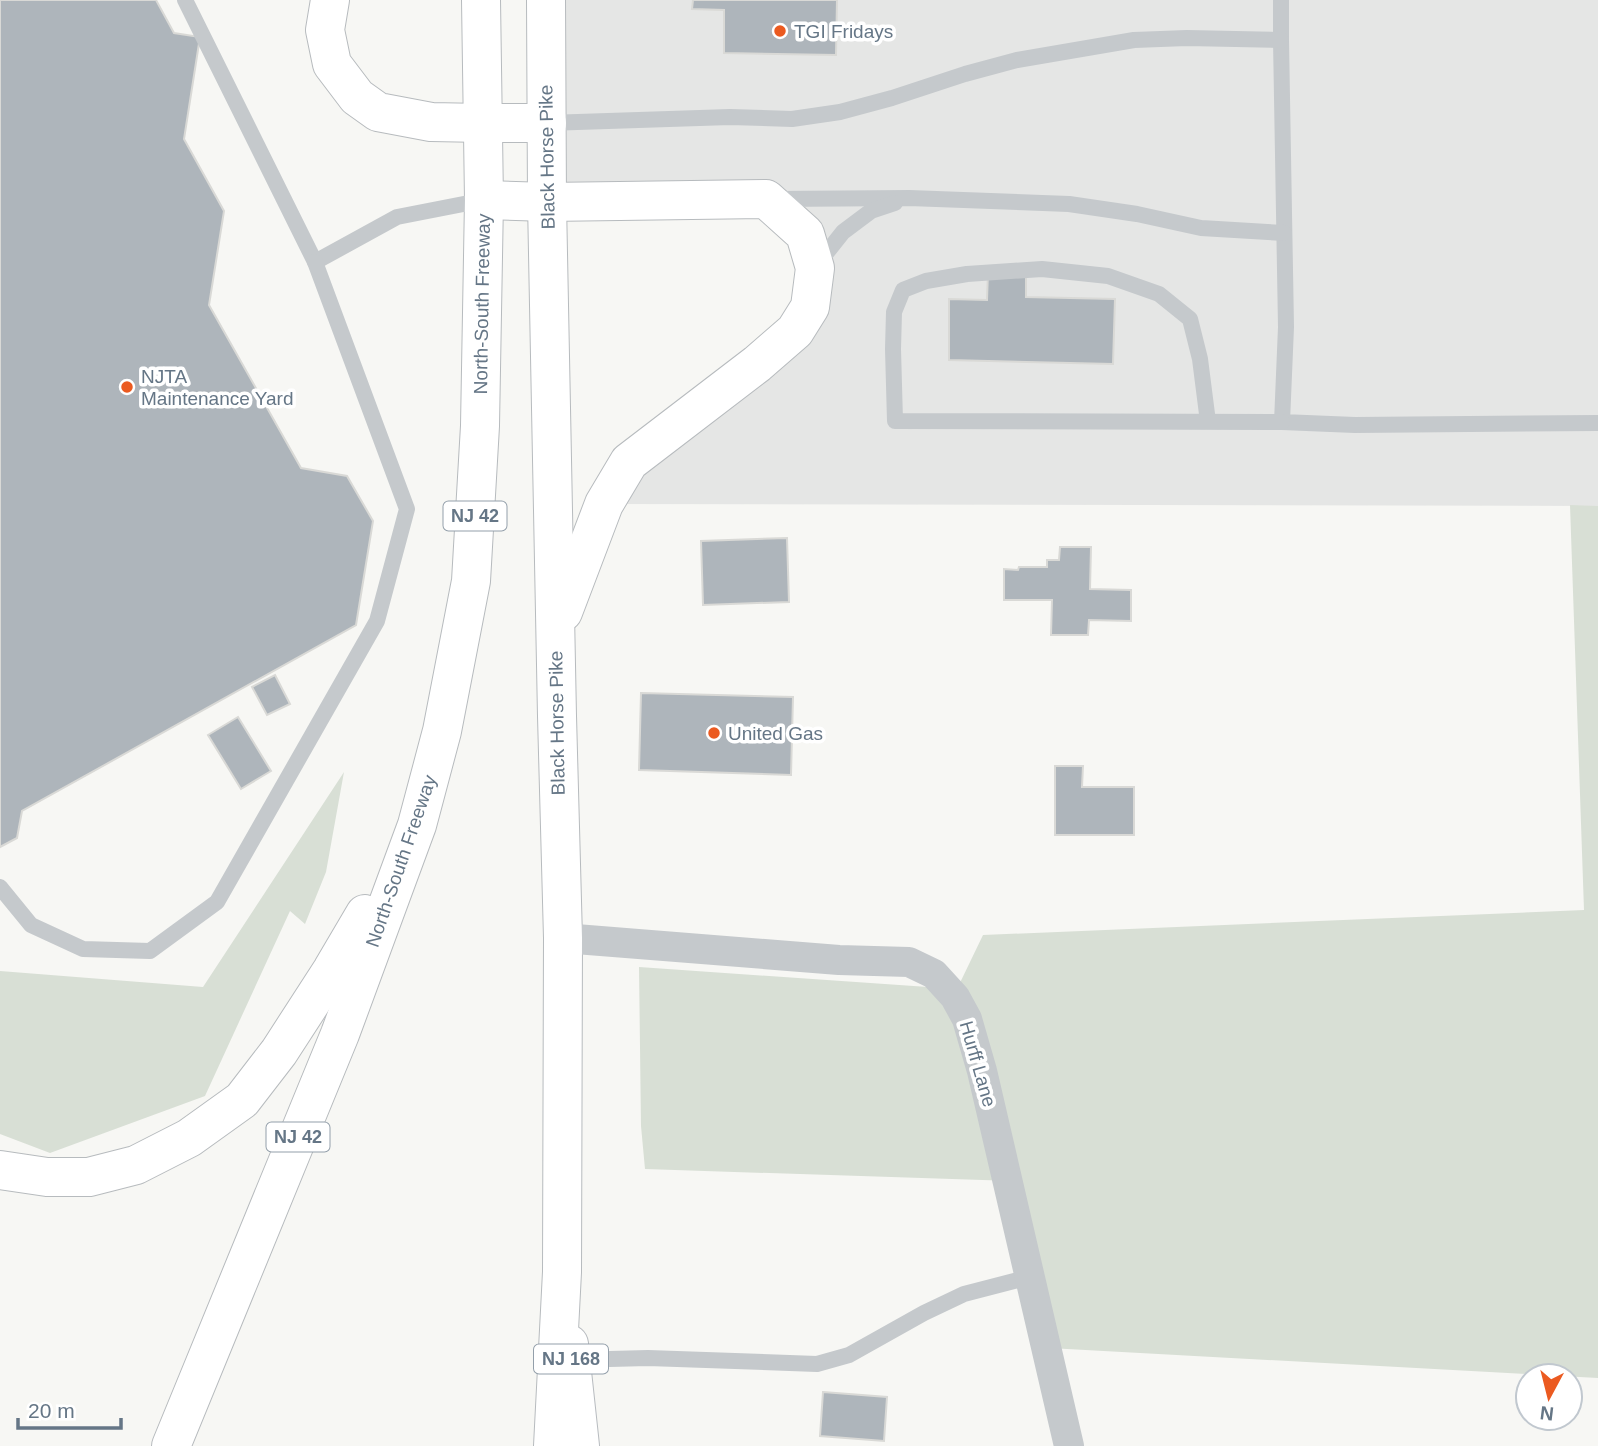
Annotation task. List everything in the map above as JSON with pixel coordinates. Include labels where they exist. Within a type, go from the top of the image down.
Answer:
[{"type":"main road","points":[[330,0],[326,30],[332,64],[357,97],[378,112],[431,122],[547,123]]},
{"type":"main road","name":"NJ 42","points":[[481,0],[484,200]]},
{"type":"main road","name":"Black Horse Pike","points":[[546,0],[556,716],[563,939],[562,1272],[580,1446]]},
{"type":"main road","points":[[484,200],[547,202],[766,199],[805,234],[815,268],[810,307],[795,331],[629,462],[604,504],[556,630]]},
{"type":"main road","name":"North-South Freeway","points":[[171,1446],[340,1034],[417,825],[442,731],[471,581],[480,426],[484,200]]},
{"type":"main road","points":[[0,1170],[47,1177],[89,1177],[136,1165],[188,1138],[242,1100],[279,1052],[332,970],[417,825]]},
{"type":"main road","points":[[553,1446],[562,1272]]},
{"type":"street","name":"Hurff Lane","points":[[563,939],[839,960],[909,962],[934,974],[955,997],[967,1019],[982,1071],[1069,1446]]},
{"type":"lane","points":[[0,887],[31,925],[83,949],[150,951],[217,902],[377,621],[407,509],[315,262],[185,0]]},
{"type":"lane","points":[[1281,0],[1286,327],[1282,422]]},
{"type":"lane","points":[[547,123],[730,117],[792,119],[841,112],[892,99],[965,74],[1017,60],[1134,40],[1281,40]]},
{"type":"lane","points":[[766,199],[909,198],[1069,204],[1138,214],[1200,228],[1284,233]]},
{"type":"lane","points":[[815,268],[843,232],[871,211],[909,198]]},
{"type":"lane","points":[[315,262],[397,217],[484,200]]},
{"type":"lane","points":[[1208,422],[1190,320],[1159,294],[1108,276],[1042,269],[967,274],[926,281],[903,290],[894,312],[895,421],[1208,422],[1282,422],[1355,425],[1598,423]]},
{"type":"lane","points":[[571,1360],[648,1358],[817,1364],[849,1355],[923,1313],[964,1294],[1030,1277]]},
{"type":"shaded area","points":[[546,0],[1598,0],[1598,506],[604,504],[757,364],[815,268],[766,199],[547,202]]},
{"type":"shaded area","points":[[1570,505],[1598,506],[1598,1378],[1584,1377],[1584,1362],[1514,1362],[1514,1373],[1049,1348],[1013,1181],[645,1169],[641,1126],[639,967],[957,989],[983,935],[1584,910]]},
{"type":"shaded area","points":[[344,772],[326,872],[305,924],[290,911],[205,1096],[50,1153],[0,1134],[0,971],[203,987]]},
{"type":"building","name":"NJTA Maintenance Yard","points":[[0,0],[156,0],[174,33],[200,37],[184,139],[224,211],[209,305],[301,468],[347,476],[373,521],[356,625],[22,811],[17,838],[0,847]]},
{"type":"building","name":"TGI Fridays","points":[[693,0],[837,0],[836,55],[724,53],[724,10],[692,9]]},
{"type":"building","points":[[988,272],[1026,273],[1026,297],[1115,299],[1113,364],[949,360],[949,299],[987,300]]},
{"type":"building","points":[[787,538],[789,602],[703,605],[701,541]]},
{"type":"building","points":[[1060,547],[1091,547],[1090,589],[1131,590],[1131,621],[1089,620],[1088,635],[1051,635],[1052,600],[1004,600],[1004,569],[1047,567],[1047,560],[1059,560]]},
{"type":"building","points":[[275,675],[290,704],[267,715],[252,687]]},
{"type":"building","points":[[641,693],[793,697],[791,775],[639,770]]},
{"type":"building","points":[[238,717],[271,771],[241,789],[208,735]]},
{"type":"building","points":[[1055,766],[1083,766],[1082,787],[1134,787],[1134,835],[1055,835]]},
{"type":"building","points":[[823,1392],[887,1397],[884,1441],[820,1436]]},
{"type":"place","name":"TGI Fridays","points":[[780,31]]},
{"type":"place","name":"NJTA Maintenance Yard","points":[[127,387]]},
{"type":"place","name":"United Gas","points":[[714,733]]}]
